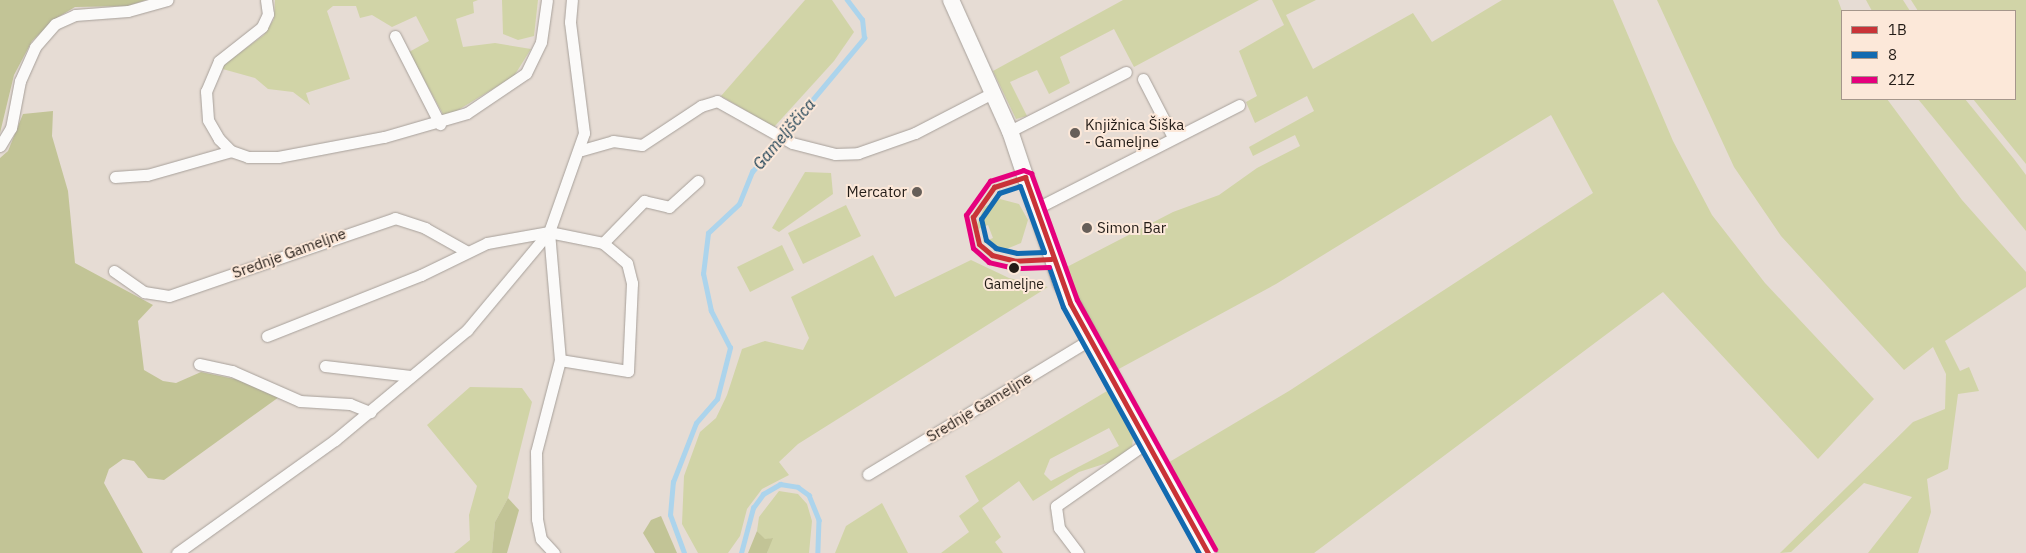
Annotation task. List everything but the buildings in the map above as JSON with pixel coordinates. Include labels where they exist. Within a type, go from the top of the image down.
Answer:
[{"type":"street","points":[[0,146],[11,128],[20,81],[36,47],[55,24],[75,15],[128,11],[168,0]]},
{"type":"street","points":[[266,0],[268,14],[262,27],[219,61],[207,83],[208,120],[231,151],[248,157],[278,157],[440,124],[494,98],[526,73],[541,42],[547,0]]},
{"type":"street","points":[[177,553],[370,412],[410,376],[467,330],[549,232],[582,150],[584,133],[570,22],[572,0]]},
{"type":"street","points":[[951,0],[1010,131],[1034,209],[1061,283],[1089,340],[1208,553]]},
{"type":"street","points":[[396,36],[440,124]]},
{"type":"street","points":[[1010,131],[1126,72]]},
{"type":"street","points":[[1143,79],[1173,137]]},
{"type":"street","points":[[582,150],[613,141],[642,145],[701,106],[717,101],[758,127],[792,143],[835,154],[858,153],[908,136],[994,92]]},
{"type":"street","points":[[1034,209],[1239,105]]},
{"type":"street","points":[[115,177],[146,175],[231,151]]},
{"type":"street","points":[[603,243],[644,201],[669,207],[698,181]]},
{"type":"street","name":"Srednje Gameljne","points":[[114,271],[144,292],[169,296],[395,218],[425,228],[466,251]]},
{"type":"street","points":[[549,232],[560,360],[536,452],[537,519],[541,539],[554,553]]},
{"type":"street","points":[[267,336],[421,275],[466,251],[549,232],[603,243],[627,263],[632,283],[628,371],[560,360]]},
{"type":"street","name":"Srednje Gameljne","points":[[868,474],[1089,340]]},
{"type":"street","points":[[200,364],[232,371],[300,401],[350,404],[370,412]]},
{"type":"street","points":[[325,366],[410,376]]},
{"type":"street","points":[[1078,553],[1059,528],[1056,506],[1146,443]]},
{"type":"green space","points":[[0,0],[146,0],[128,6],[75,7],[55,19],[32,41],[14,75],[0,133]]},
{"type":"green space","points":[[275,0],[478,0],[473,2],[474,13],[456,19],[463,47],[495,43],[531,49],[514,76],[445,118],[409,52],[429,41],[416,16],[392,27],[372,15],[360,18],[356,6],[333,6],[327,11],[350,79],[306,93],[310,105],[293,92],[268,89],[255,78],[219,68],[264,35],[274,19]]},
{"type":"green space","points":[[502,0],[538,0],[534,36],[518,40],[503,34]]},
{"type":"green space","points":[[805,0],[832,0],[854,32],[834,61],[774,127],[721,96]]},
{"type":"green space","points":[[1123,0],[1259,0],[1134,67],[1114,29],[1060,57],[1070,83],[1049,94],[1037,70],[1010,82],[1027,116],[1016,119],[993,71]]},
{"type":"green space","points":[[1272,0],[1316,0],[1286,15],[1313,69],[1413,13],[1432,42],[1502,0],[1613,0],[1673,141],[1712,215],[1765,283],[1874,399],[1818,459],[1663,292],[1314,553],[1216,553],[1166,464],[1289,391],[1593,193],[1551,115],[1276,284],[1115,371],[1063,269],[1173,212],[1219,195],[1257,168],[1300,146],[1295,135],[1253,156],[1249,147],[1314,111],[1307,96],[1255,123],[1246,102],[1257,96],[1239,51],[1284,25]]},
{"type":"green space","points":[[1657,0],[1838,0],[1842,10],[1841,100],[1888,100],[1962,200],[2026,272],[2026,287],[1945,341],[1960,371],[1969,367],[1979,391],[1958,394],[1948,469],[1927,479],[1931,512],[1918,553],[1868,553],[1912,497],[1864,483],[1791,552],[1780,553],[1913,422],[1945,409],[1946,374],[1933,347],[1904,370],[1781,236],[1734,167]]},
{"type":"green space","points":[[1866,0],[1903,0],[1909,10],[1871,10]]},
{"type":"green space","points":[[1911,0],[2026,0],[2026,164],[1974,100],[2016,100],[2016,10],[1917,10]]},
{"type":"green space","points":[[1919,100],[1966,100],[2026,175],[2026,231]]},
{"type":"green space","points":[[53,111],[52,136],[68,191],[75,263],[153,305],[138,321],[144,370],[163,381],[176,383],[201,372],[249,382],[279,397],[164,480],[148,478],[134,461],[123,459],[109,469],[104,483],[143,553],[0,553],[0,158],[8,151],[23,114]]},
{"type":"green space","points":[[805,172],[831,173],[833,194],[779,232],[772,228]]},
{"type":"green space","points":[[1000,199],[1019,204],[1028,220],[1021,243],[1004,250],[983,242],[993,238],[988,225],[978,229],[977,225],[984,207]]},
{"type":"green space","points":[[846,205],[861,236],[803,264],[788,233]]},
{"type":"green space","points":[[782,245],[794,270],[750,292],[737,267]]},
{"type":"green space","points":[[873,255],[895,297],[971,260],[1009,278],[1048,287],[798,444],[779,462],[789,475],[762,489],[747,509],[740,536],[728,553],[698,553],[682,524],[684,476],[700,432],[716,418],[727,395],[742,349],[765,341],[803,350],[809,338],[791,297]]},
{"type":"green space","points":[[470,387],[522,388],[532,402],[508,498],[495,522],[492,553],[454,553],[470,540],[469,515],[477,486],[427,425]]},
{"type":"green space","points":[[1107,391],[1133,438],[1132,447],[1110,462],[1079,472],[1033,501],[1019,481],[982,508],[1001,537],[995,542],[1003,553],[941,553],[969,532],[959,516],[979,501],[965,476]],"holes":[[[1109,428],[1119,446],[1051,481],[1044,474],[1050,459]]]},
{"type":"green space","points":[[779,491],[798,494],[807,504],[812,521],[809,553],[767,553],[772,538],[765,540],[757,531],[759,517]]},
{"type":"green space","points":[[508,498],[519,510],[507,553],[492,553],[495,522]]},
{"type":"green space","points":[[882,503],[908,553],[835,553],[846,526]]},
{"type":"green space","points":[[661,516],[677,553],[655,553],[643,533],[651,520]]},
{"type":"green space","points":[[757,531],[765,539],[773,538],[767,553],[748,553]]},
{"type":"waterway","name":"Gameljščica","points":[[684,553],[670,515],[673,482],[696,423],[717,399],[730,348],[711,311],[703,274],[708,233],[739,204],[752,172],[864,38],[862,20],[847,0]]},
{"type":"waterway","name":"Gameljščica","points":[[741,553],[753,508],[763,494],[780,484],[798,487],[809,495],[819,520],[818,553]]},
{"type":"transit line","name":"21Z","points":[[1049,267],[1014,268],[989,262],[973,248],[966,215],[990,181],[1023,170],[1031,173],[1077,300],[1215,549]]},
{"type":"transit line","name":"1B","points":[[1051,259],[1016,261],[992,255],[979,244],[973,217],[994,187],[1025,177],[1070,303],[1208,553]]},
{"type":"transit line","name":"8","points":[[1020,186],[1044,252],[1017,253],[996,248],[986,240],[981,219],[999,193],[1020,186]]},
{"type":"transit line","name":"8","points":[[1049,267],[1063,307],[1199,553]]},
{"type":"place","name":"Knjižnica Šiška - Gameljne","points":[[1075,133]]},
{"type":"place","name":"Mercator","points":[[917,192]]},
{"type":"place","name":"Simon Bar","points":[[1087,228]]},
{"type":"place","name":"Gameljne","points":[[1014,268]]}]
